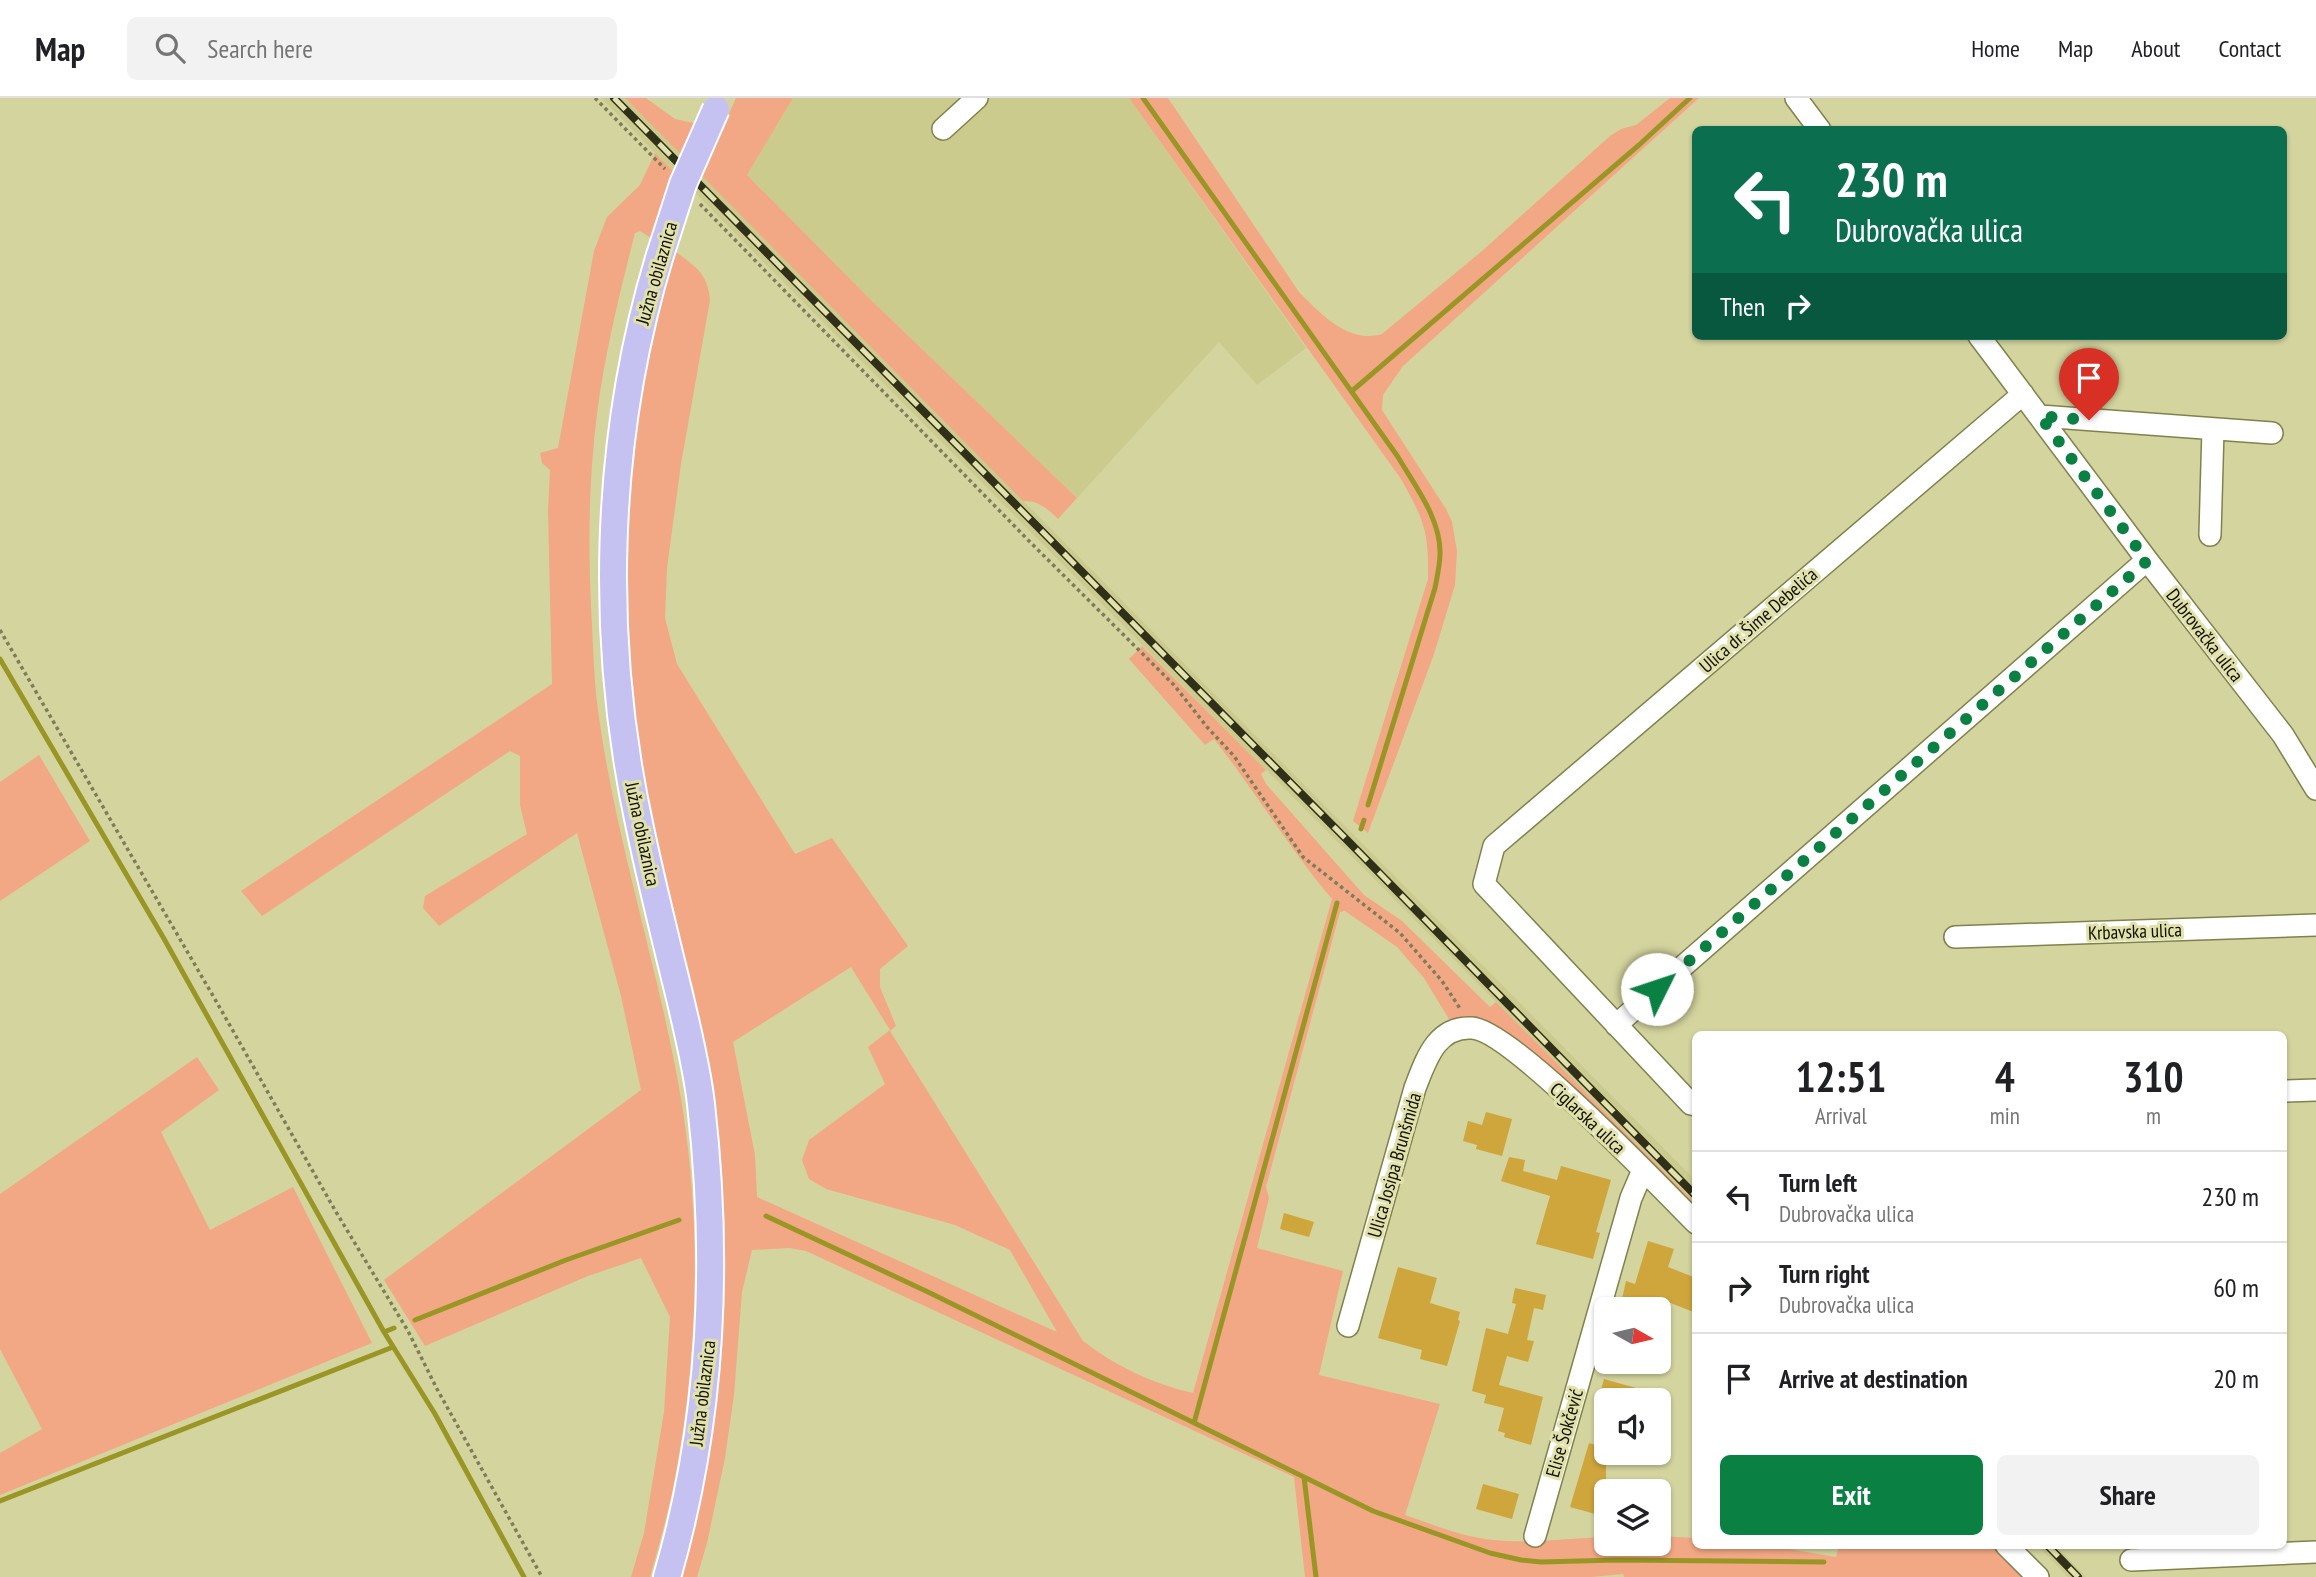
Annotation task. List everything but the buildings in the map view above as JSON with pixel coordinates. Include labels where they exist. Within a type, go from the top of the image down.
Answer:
[{"type":"main road","name":"Južna obilaznica","points":[[667,1577],[690,1484],[707,1368],[712,1252],[701,1100],[639,825],[623,733],[615,645],[615,496],[624,415],[646,302],[683,184],[719,103]]},
{"type":"street","points":[[943,129],[977,98]]},
{"type":"street","points":[[1796,98],[1817,126]]},
{"type":"street","name":"Dubrovačka ulica","points":[[1982,340],[2147,561],[2283,736],[2316,789]]},
{"type":"street","name":"Ulica dr. Šime Debelića","points":[[1616,1025],[1485,884],[1494,846],[2023,394]]},
{"type":"street","points":[[2040,416],[2272,433]]},
{"type":"street","points":[[2210,535],[2213,429]]},
{"type":"street","points":[[1692,1104],[1616,1025],[2147,561]]},
{"type":"street","name":"Krbavska ulica","points":[[1955,937],[2316,925]]},
{"type":"street","name":"Ciglarska ulica","points":[[1470,1028],[1484,1030],[1510,1048],[1589,1116],[1692,1219]]},
{"type":"street","name":"Ulica Josipa Brunšmida","points":[[1348,1326],[1415,1088],[1438,1040],[1450,1032],[1470,1028]]},
{"type":"street","points":[[2287,1091],[2316,1090]]},
{"type":"street","name":"Elise Šokčević","points":[[1535,1536],[1627,1211],[1643,1170]]},
{"type":"street","points":[[2010,1549],[2038,1577]]},
{"type":"street","points":[[2131,1560],[2316,1552]]},
{"type":"path","points":[[595,98],[669,173]]},
{"type":"path","points":[[697,201],[1028,540],[1174,685],[1234,757],[1303,857],[1401,933],[1442,981],[1470,1028]]},
{"type":"path","points":[[0,631],[336,1212],[408,1331],[456,1424],[542,1577]]},
{"type":"shaded area","points":[[601,98],[625,98],[1692,1177],[1692,1200]]},
{"type":"shaded area","points":[[625,98],[646,98],[675,119],[722,129],[736,98],[793,98],[747,175],[872,301],[1077,498],[1058,519],[1042,506],[1023,501]]},
{"type":"shaded area","points":[[793,98],[1129,98],[1306,348],[1257,385],[1219,342],[1077,498],[872,301],[747,175]]},
{"type":"shaded area","points":[[1129,98],[1168,98],[1299,292],[1336,325],[1358,335],[1370,336],[1382,334],[1482,251],[1610,136],[1621,129],[1636,125],[1670,98],[1699,98],[1403,366],[1383,395],[1382,410],[1446,509],[1452,522],[1457,551],[1455,585],[1434,654],[1368,833],[1353,821],[1428,579],[1424,526],[1401,479]]},
{"type":"shaded area","points":[[655,153],[695,193],[676,252],[704,277],[710,300],[681,464],[667,568],[665,618],[677,664],[795,854],[832,838],[908,946],[880,969],[880,987],[896,1026],[890,1031],[1083,1341],[1135,1373],[1163,1385],[1193,1393],[1332,899],[1214,739],[1205,745],[1129,659],[1142,646],[1266,770],[1261,774],[1266,784],[1364,895],[1402,921],[1490,1007],[1496,1002],[1692,1200],[1692,1214],[1561,1085],[1452,1024],[1424,978],[1397,947],[1345,911],[1340,912],[1266,1187],[1269,1198],[1257,1248],[1343,1271],[1319,1375],[1440,1404],[1405,1515],[1449,1530],[1493,1540],[1594,1538],[1594,1556],[1671,1556],[1671,1537],[1692,1538],[1692,1549],[1788,1549],[1836,1557],[1838,1549],[2005,1549],[2030,1577],[1624,1577],[1623,1574],[1591,1577],[1305,1577],[1294,1477],[806,1251],[790,1248],[752,1250],[742,1292],[734,1395],[725,1458],[707,1543],[697,1577],[676,1577],[722,1229],[720,1162],[712,1093],[681,945],[651,836],[639,765],[623,618],[625,537],[638,410],[675,253],[640,231],[635,233],[613,322],[594,440],[589,546],[594,660],[596,694],[612,791],[677,1076],[691,1176],[695,1277],[689,1378],[673,1490],[650,1577],[631,1577],[644,1533],[664,1412],[670,1317],[641,1258],[588,1276],[425,1346],[384,1280],[641,1090],[621,996],[577,833],[439,926],[423,908],[425,896],[527,834],[520,805],[520,756],[510,751],[262,916],[241,891],[552,684],[548,510],[550,470],[542,463],[540,453],[558,448],[594,251],[607,217],[640,185]],"holes":[[[851,967],[890,1030],[868,1047],[885,1084],[809,1140],[802,1160],[809,1179],[826,1189],[955,1225],[1010,1250],[1057,1332],[757,1197],[755,1155],[733,1042]]]},
{"type":"shaded area","points":[[39,755],[90,841],[0,901],[0,782]]},
{"type":"shaded area","points":[[197,1057],[219,1090],[161,1132],[210,1230],[293,1187],[372,1343],[0,1495],[0,1453],[42,1429],[0,1349],[0,1194]]},
{"type":"shaded area","points":[[2041,1549],[2059,1549],[2086,1577],[2068,1577]]},
{"type":"waterway","points":[[1143,98],[1398,457],[1426,503],[1436,528],[1440,554],[1435,588],[1368,805]]},
{"type":"waterway","points":[[1352,391],[1639,145],[1690,98]]},
{"type":"waterway","points":[[0,659],[163,937],[384,1332],[435,1414],[524,1577]]},
{"type":"waterway","points":[[1361,829],[1364,820]]},
{"type":"waterway","points":[[1194,1423],[1337,903]]},
{"type":"waterway","points":[[766,1216],[928,1292],[1373,1511],[1490,1553],[1541,1562],[1824,1562]]},
{"type":"waterway","points":[[415,1320],[566,1260],[679,1220]]},
{"type":"waterway","points":[[384,1332],[394,1328]]},
{"type":"waterway","points":[[0,1501],[393,1347]]},
{"type":"waterway","points":[[1304,1477],[1316,1577]]},
{"type":"railway","points":[[614,98],[1692,1192]]},
{"type":"railway","points":[[2051,1549],[2078,1577]]},
{"type":"route","points":[[1657,989],[2147,561],[2040,416],[2089,420]]}]
